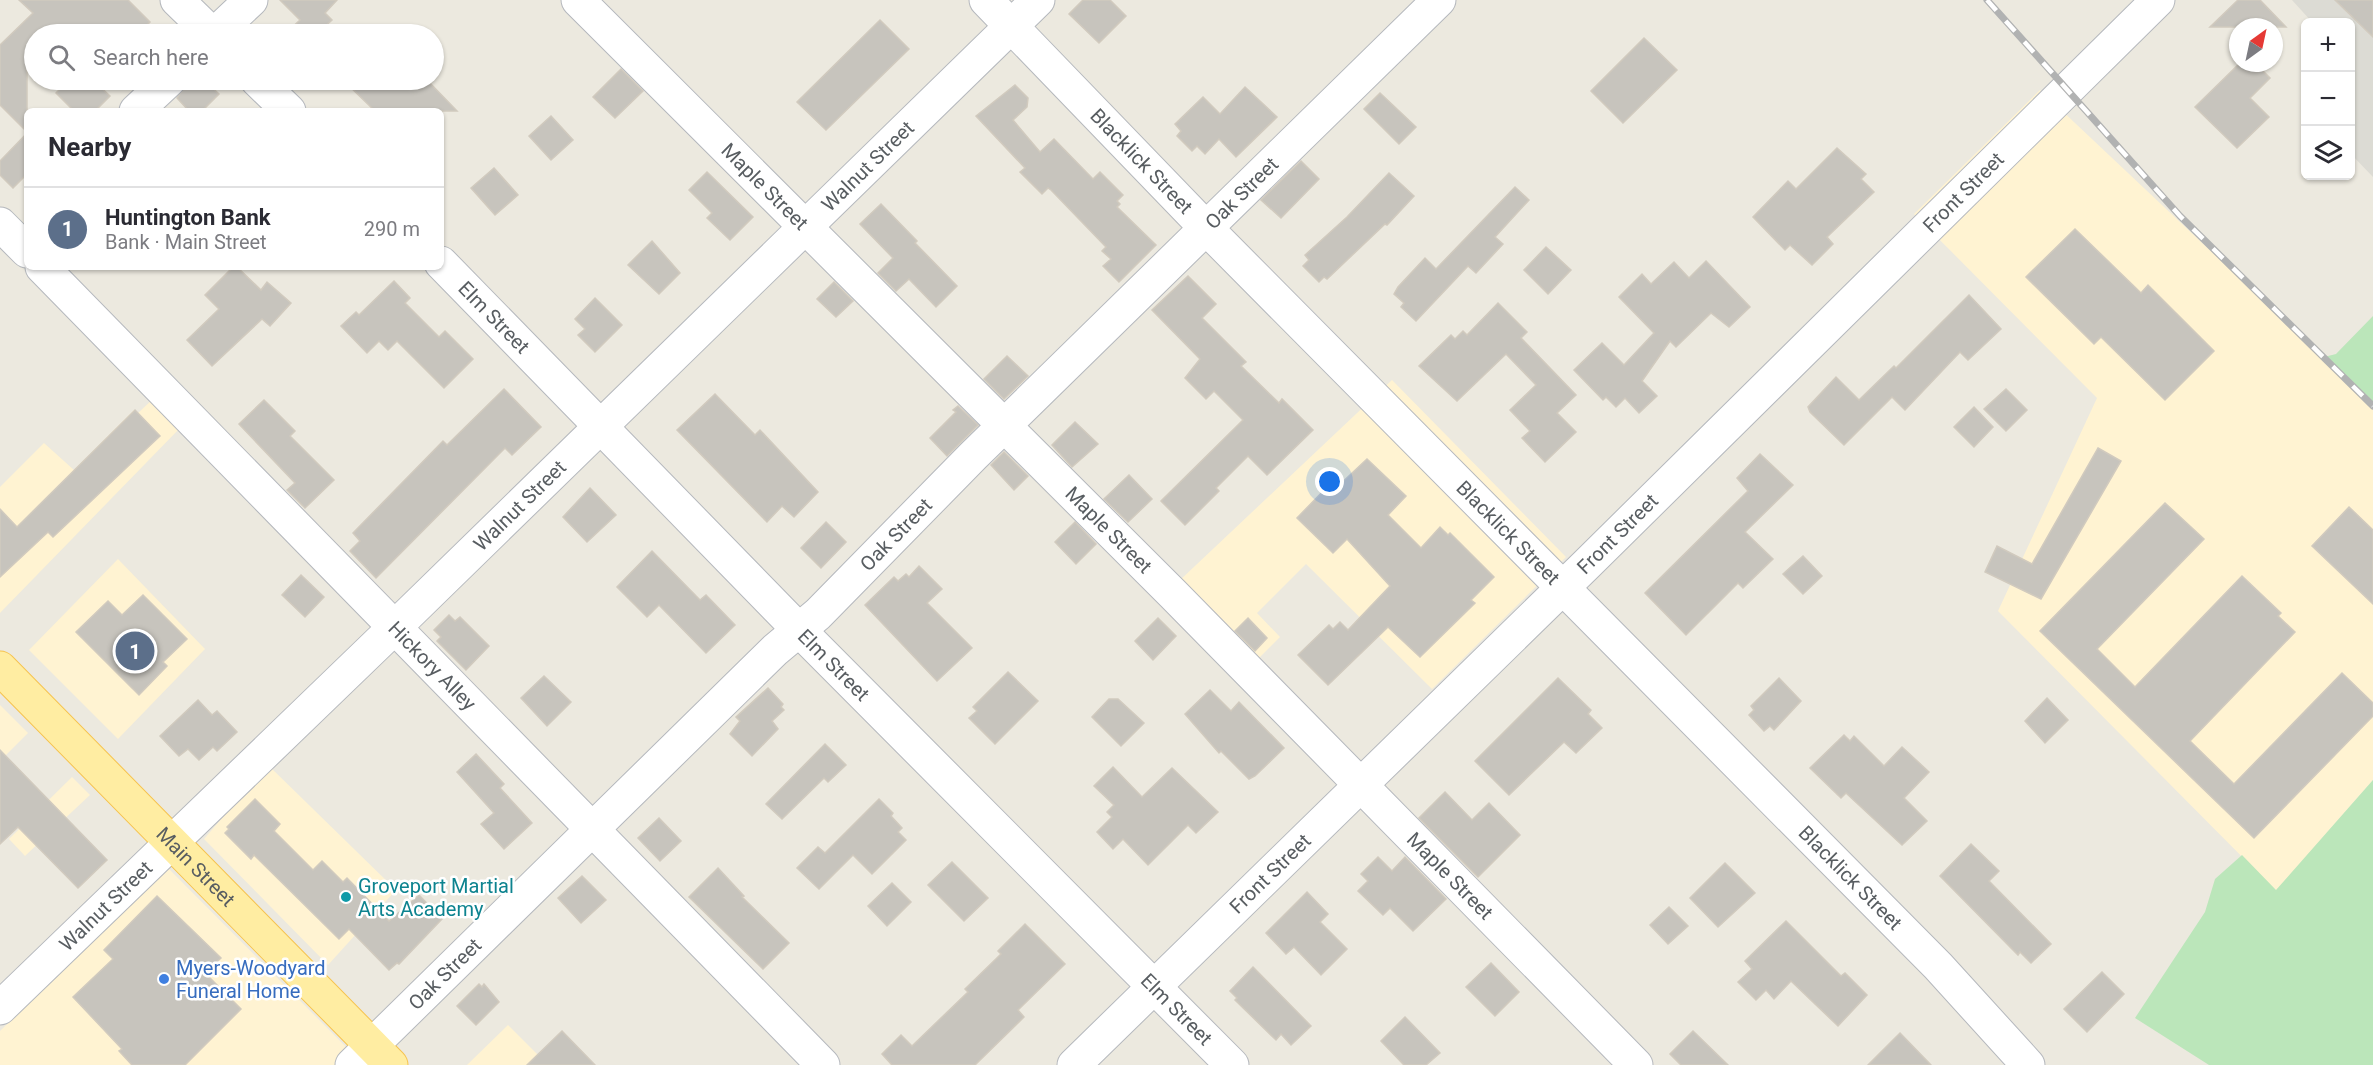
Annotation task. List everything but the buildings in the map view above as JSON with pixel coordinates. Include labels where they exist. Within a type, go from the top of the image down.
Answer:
[{"type":"main road","name":"Main Street","points":[[0,668],[171,841],[371,1058]]},
{"type":"street","points":[[177,0],[202,24]]},
{"type":"street","points":[[224,24],[251,0]]},
{"type":"street","name":"Maple Street","points":[[578,0],[1005,425],[1636,1065]]},
{"type":"street","name":"Blacklick Street","points":[[986,0],[1207,229],[1938,966],[2028,1065]]},
{"type":"street","name":"Walnut Street","points":[[0,1008],[600,428],[1038,0]]},
{"type":"street","name":"Oak Street","points":[[371,1058],[592,829],[775,650],[799,630],[1439,0]]},
{"type":"street","name":"Front Street","points":[[1074,1065],[1562,589],[2158,0]]},
{"type":"street","points":[[139,108],[158,90]]},
{"type":"street","points":[[267,90],[286,108]]},
{"type":"street","name":"Elm Street","points":[[444,265],[799,630],[1232,1065]]},
{"type":"street","name":"Hickory Alley","points":[[45,270],[823,1065]]},
{"type":"shaded area","points":[[2292,0],[2373,0],[2373,177],[2355,158],[2355,18],[2308,18]]},
{"type":"shaded area","points":[[2040,90],[2373,404],[2373,780],[2276,891],[1998,611],[2097,398],[1914,214]]},
{"type":"shaded area","points":[[1392,380],[1566,557],[1432,689],[1306,564],[1257,613],[1280,637],[1241,676],[1160,599]]},
{"type":"shaded area","points":[[155,397],[182,426],[0,613],[0,487],[44,443],[74,470],[134,410],[138,413]]},
{"type":"shaded area","points":[[118,559],[205,649],[118,739],[29,650]]},
{"type":"shaded area","points":[[0,705],[28,733],[0,761]]},
{"type":"shaded area","points":[[268,765],[396,890],[328,965],[204,839]]},
{"type":"shaded area","points":[[72,777],[90,795],[25,856],[9,839]]},
{"type":"shaded area","points":[[168,868],[364,1065],[0,1065],[0,1031]]},
{"type":"shaded area","points":[[508,1025],[548,1065],[467,1065]]},
{"type":"green space","points":[[2373,316],[2373,404],[2324,357],[2336,354]]},
{"type":"green space","points":[[2373,780],[2373,1065],[2209,1065],[2135,1018],[2205,912],[2215,879],[2242,855],[2276,890]]},
{"type":"railway","points":[[1987,0],[2180,216],[2373,406]]},
{"type":"place","name":"Huntington Bank","points":[[135,651]]},
{"type":"place","name":"Groveport Martial Arts Academy","points":[[346,897]]},
{"type":"place","name":"Myers-Woodyard Funeral Home","points":[[164,979]]}]
